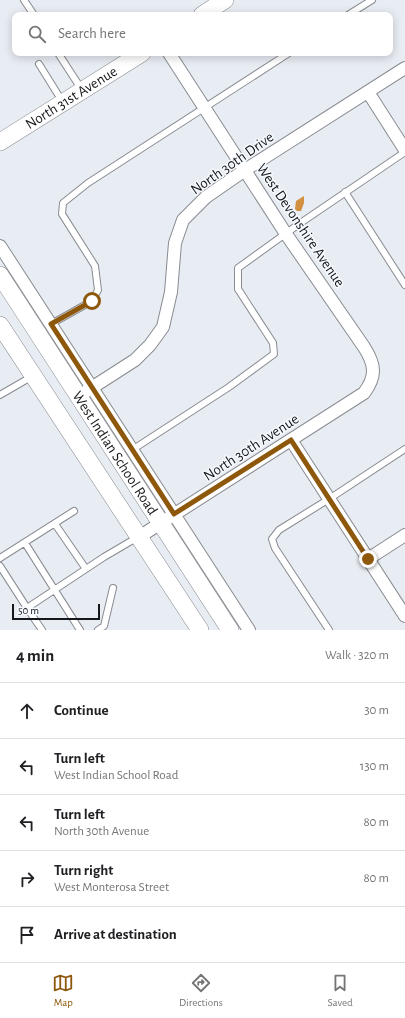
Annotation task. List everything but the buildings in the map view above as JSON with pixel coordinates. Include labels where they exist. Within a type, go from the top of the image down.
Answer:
[{"type":"main road","points":[[207,12],[225,0]]},
{"type":"main road","name":"North 31st Avenue","points":[[0,142],[137,56]]},
{"type":"main road","name":"West Indian School Road","points":[[0,275],[86,392],[168,518],[230,630]]},
{"type":"main road","name":"West Indian School Road","points":[[0,325],[200,630]]},
{"type":"street","name":"West Devonshire Avenue","points":[[171,56],[286,234],[371,357],[374,376]]},
{"type":"street","name":"North 30th Drive","points":[[86,392],[135,360],[150,345],[163,327],[171,292],[175,243],[183,220],[206,197],[245,170],[405,68]]},
{"type":"street","points":[[368,92],[405,151]]},
{"type":"street","name":"West Indian School Road","points":[[0,246],[51,324],[86,392],[132,450],[168,518],[249,630]]},
{"type":"street","name":"North 30th Avenue","points":[[139,537],[364,393],[374,376]]},
{"type":"street","points":[[291,440],[405,616]]},
{"type":"street","points":[[368,559],[405,535]]},
{"type":"lane","points":[[24,0],[32,12]]},
{"type":"lane","points":[[353,12],[372,0]]},
{"type":"lane","points":[[60,56],[82,90]]},
{"type":"lane","points":[[51,324],[92,301],[98,290],[95,266],[62,214],[63,203],[88,183],[284,56]]},
{"type":"lane","points":[[39,64],[63,102]]},
{"type":"lane","points":[[132,450],[229,387],[274,354],[273,343],[238,289],[238,268],[405,151]]},
{"type":"lane","points":[[345,192],[405,285]]},
{"type":"lane","points":[[0,395],[33,376]]},
{"type":"lane","points":[[328,630],[275,548],[272,538],[279,530],[405,449]]},
{"type":"lane","points":[[0,558],[74,512]]},
{"type":"lane","points":[[55,524],[86,569]]},
{"type":"lane","points":[[27,608],[86,569],[139,537]]},
{"type":"lane","points":[[25,543],[80,630]]},
{"type":"lane","points":[[0,566],[42,630]]},
{"type":"lane","points":[[98,630],[104,626],[113,588]]},
{"type":"shaded area","points":[[304,196],[304,203],[301,211],[297,211],[295,209],[296,201]]},
{"type":"route","points":[[92,301],[51,324],[174,514],[291,440],[368,559]]}]
